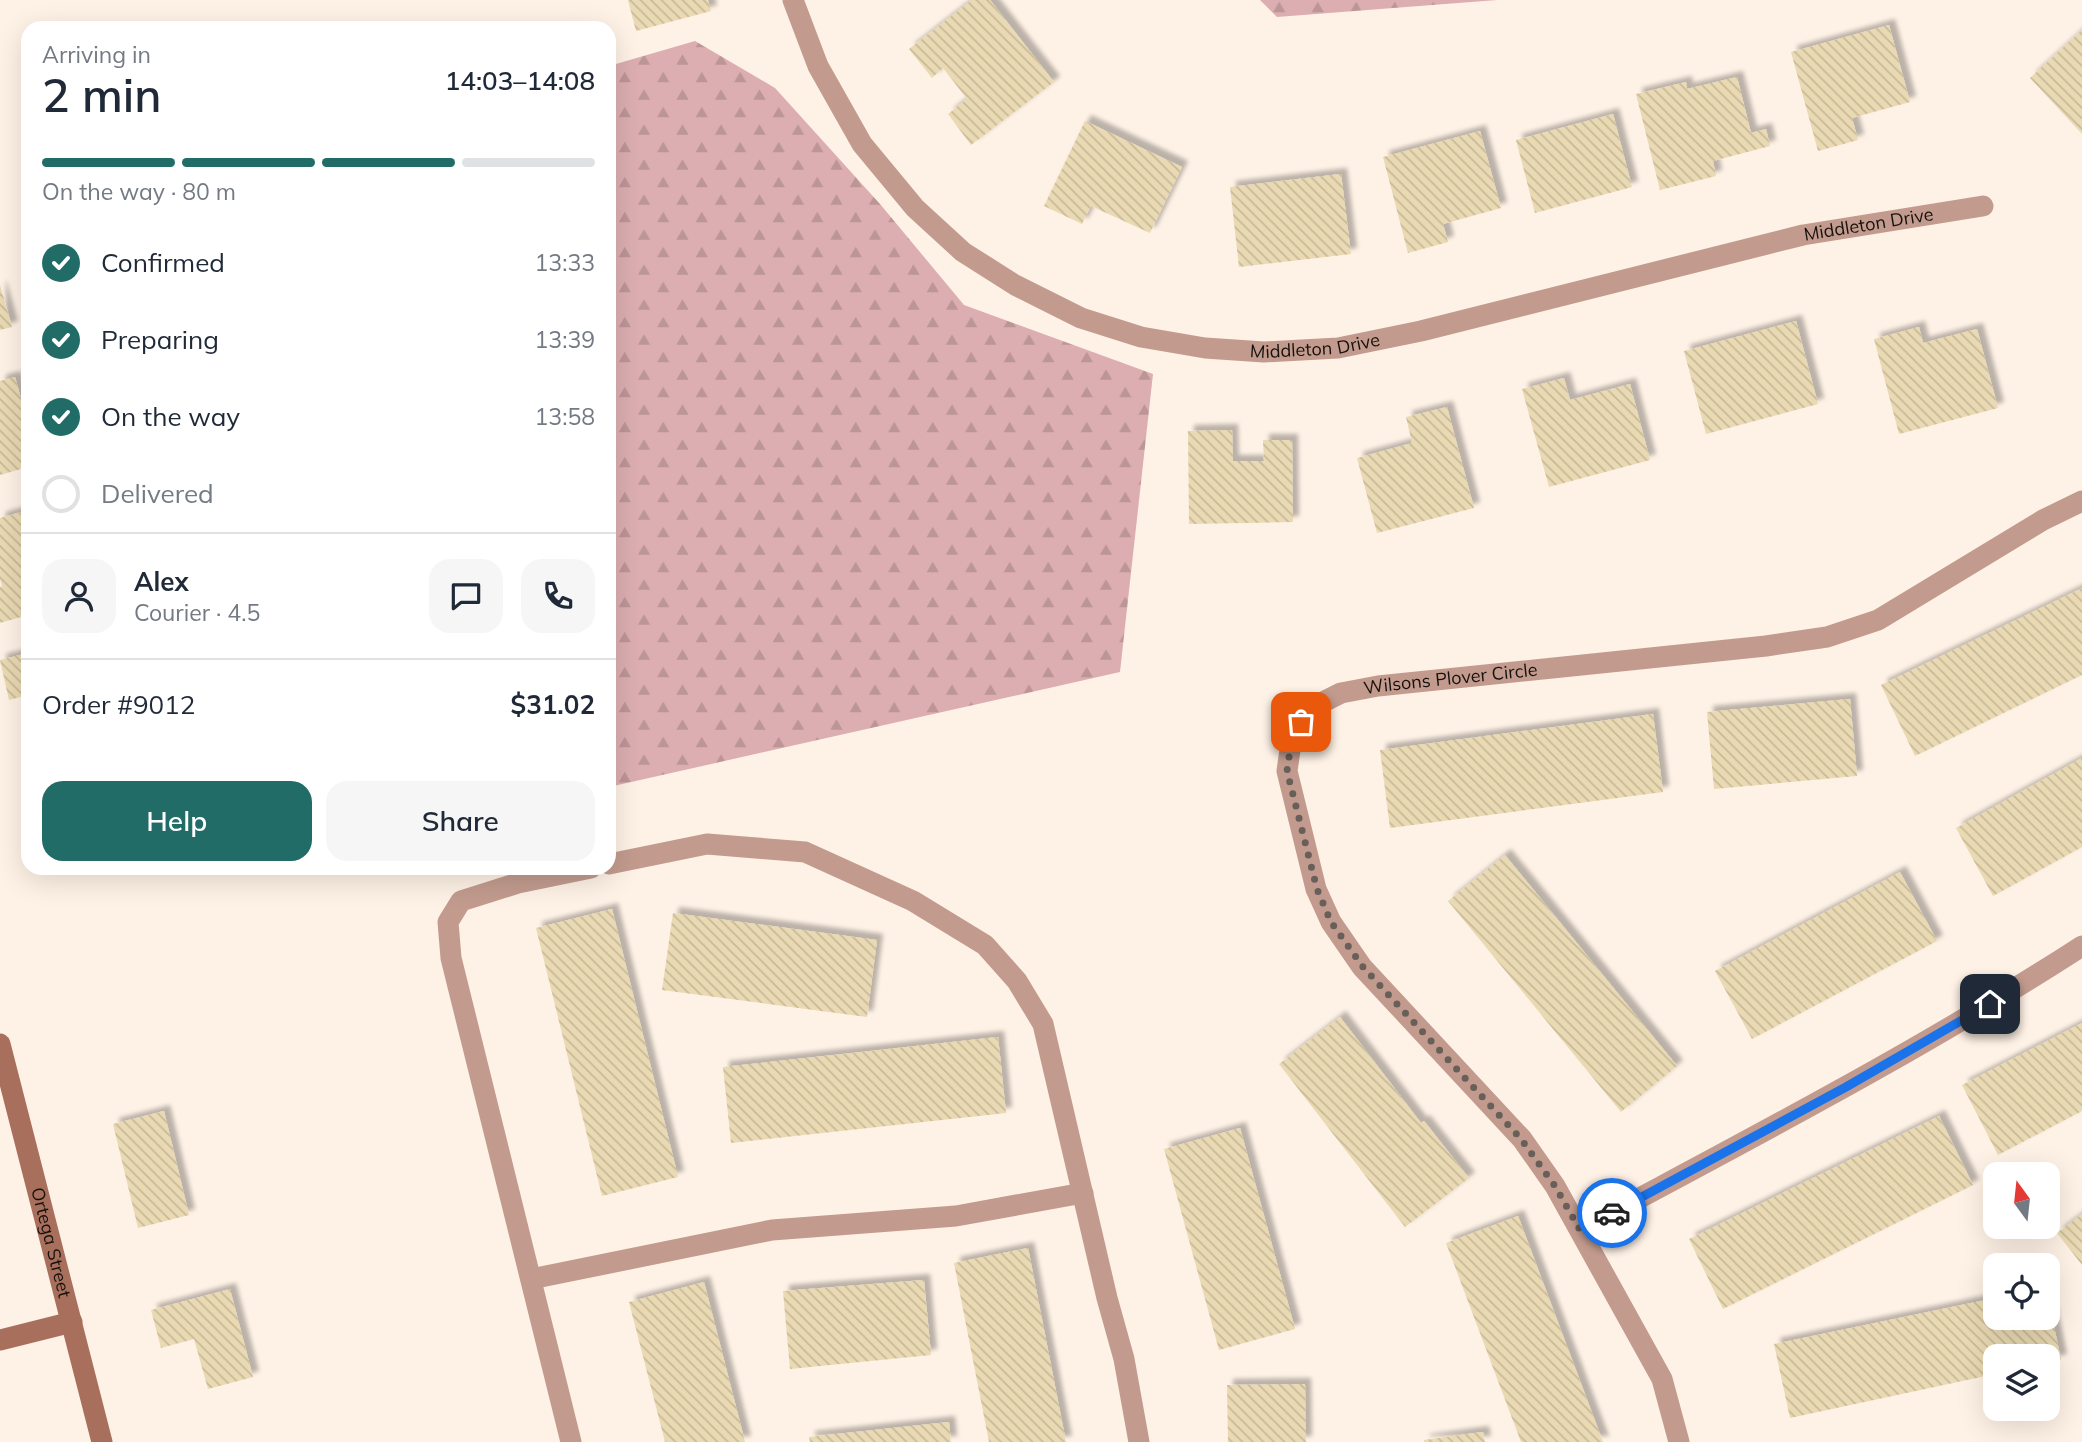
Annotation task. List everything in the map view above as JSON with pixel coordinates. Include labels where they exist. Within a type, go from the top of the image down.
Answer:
[{"type":"street","name":"Middleton Drive","points":[[793,0],[818,65],[862,144],[915,208],[963,252],[1016,285],[1081,318],[1141,337],[1205,348],[1264,352],[1338,348],[1421,331],[1803,235],[1983,206]]},
{"type":"street","name":"Wilsons Plover Circle","points":[[1679,1442],[1662,1379],[1555,1186],[1521,1139],[1363,967],[1331,922],[1317,889],[1287,771],[1292,736],[1311,708],[1341,693],[1378,686],[1766,646],[1827,637],[1878,620],[2043,520],[2082,501]]},
{"type":"street","points":[[616,863],[707,844],[805,852],[913,901],[985,945],[1017,981],[1043,1024],[1124,1359],[1139,1442]]},
{"type":"street","points":[[557,875],[519,883],[461,901],[448,922],[451,958],[571,1442]]},
{"type":"street","points":[[1580,1230],[1846,1087],[2014,990],[2082,946]]},
{"type":"street","name":"Ortega Street","points":[[0,1044],[102,1442]]},
{"type":"street","points":[[531,1279],[772,1230],[956,1216],[1083,1193]]},
{"type":"street","points":[[0,1340],[72,1322]]},
{"type":"green space","points":[[1260,0],[1497,0],[1277,17]]},
{"type":"green space","points":[[695,41],[775,88],[880,204],[964,305],[1153,374],[1120,672],[616,785],[616,64]]},
{"type":"building","points":[[628,0],[708,0],[711,11],[636,31]]},
{"type":"building","points":[[972,0],[990,0],[1054,82],[971,145],[948,114],[967,99],[943,68],[932,78],[909,49]]},
{"type":"building","points":[[1889,25],[1910,102],[1852,118],[1858,140],[1818,151],[1791,52]]},
{"type":"building","points":[[2082,30],[2082,134],[2030,78]]},
{"type":"building","points":[[1737,77],[1751,133],[1766,129],[1770,146],[1713,161],[1716,176],[1660,190],[1636,94],[1686,82],[1687,89]]},
{"type":"building","points":[[1613,114],[1632,187],[1535,213],[1516,140]]},
{"type":"building","points":[[1085,121],[1182,167],[1150,233],[1091,206],[1082,224],[1044,206]]},
{"type":"building","points":[[1480,131],[1501,208],[1443,224],[1448,242],[1408,253],[1383,157]]},
{"type":"building","points":[[1341,174],[1351,254],[1239,267],[1230,187]]},
{"type":"building","points":[[0,285],[12,327],[0,330]]},
{"type":"building","points":[[1796,321],[1818,404],[1706,434],[1684,351]]},
{"type":"building","points":[[1919,327],[1923,343],[1977,329],[1998,408],[1899,434],[1874,339]]},
{"type":"building","points":[[15,377],[21,399],[21,469],[0,475],[0,381]]},
{"type":"building","points":[[1564,378],[1570,400],[1630,384],[1650,460],[1549,487],[1522,389]]},
{"type":"building","points":[[1447,407],[1474,508],[1377,533],[1357,458],[1412,443],[1406,417]]},
{"type":"building","points":[[1232,430],[1233,461],[1264,461],[1263,440],[1292,440],[1293,522],[1189,524],[1188,431]]},
{"type":"building","points":[[21,512],[21,617],[0,623],[2,586],[0,518]]},
{"type":"building","points":[[2082,588],[2082,675],[1915,756],[1881,685]]},
{"type":"building","points":[[21,655],[21,697],[9,700],[0,660]]},
{"type":"building","points":[[1850,699],[1857,776],[1714,789],[1707,712]]},
{"type":"building","points":[[1653,714],[1663,792],[1390,828],[1380,750]]},
{"type":"building","points":[[2082,758],[2082,847],[1993,896],[1956,828]]},
{"type":"building","points":[[1505,855],[1677,1066],[1621,1112],[1448,901]]},
{"type":"building","points":[[1900,872],[1937,941],[1752,1039],[1715,971]]},
{"type":"building","points":[[612,909],[678,1177],[602,1196],[536,928]]},
{"type":"building","points":[[673,913],[877,940],[867,1017],[662,990]]},
{"type":"building","points":[[1340,1017],[1421,1123],[1424,1121],[1469,1178],[1405,1227],[1279,1064]]},
{"type":"building","points":[[2082,1023],[2082,1111],[1998,1155],[1962,1085]]},
{"type":"building","points":[[998,1037],[1006,1113],[731,1143],[723,1067]]},
{"type":"building","points":[[164,1111],[189,1215],[138,1228],[113,1124]]},
{"type":"building","points":[[1939,1116],[1973,1185],[1723,1309],[1689,1239]]},
{"type":"building","points":[[1240,1128],[1295,1329],[1219,1350],[1164,1149]]},
{"type":"building","points":[[2082,1214],[2082,1265],[2060,1237],[2060,1231]]},
{"type":"building","points":[[1518,1216],[1603,1442],[1521,1442],[1446,1243]]},
{"type":"building","points":[[1028,1248],[1066,1442],[989,1442],[954,1263]]},
{"type":"building","points":[[924,1280],[931,1355],[790,1369],[783,1291]]},
{"type":"building","points":[[704,1282],[745,1442],[665,1442],[629,1302]]},
{"type":"building","points":[[230,1289],[253,1377],[208,1389],[194,1339],[161,1348],[151,1310]]},
{"type":"building","points":[[1983,1300],[1983,1330],[2055,1330],[2058,1344],[1983,1344],[1983,1377],[1790,1418],[1774,1344]]},
{"type":"building","points":[[1305,1384],[1306,1442],[1228,1442],[1227,1385]]},
{"type":"building","points":[[949,1422],[951,1442],[810,1442],[809,1437]]},
{"type":"building","points":[[1483,1432],[1485,1442],[1424,1442],[1424,1440]]},
{"type":"way so far","points":[[1301,722],[1292,736],[1287,771],[1317,889],[1331,922],[1363,967],[1521,1139],[1555,1186],[1580,1230],[1612,1213]]},
{"type":"route","points":[[1612,1213],[1846,1087],[1990,1004]]}]
